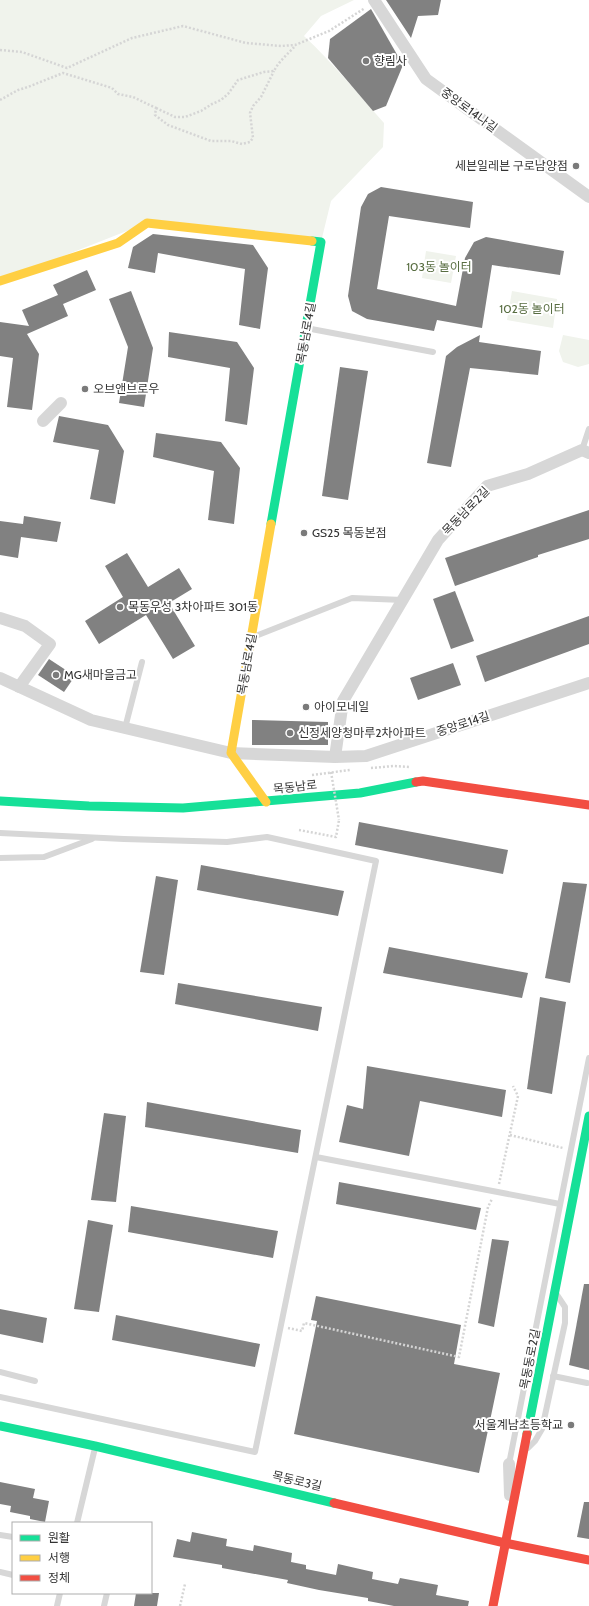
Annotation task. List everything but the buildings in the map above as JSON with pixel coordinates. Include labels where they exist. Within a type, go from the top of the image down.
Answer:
[{"type":"street","name":"중앙로14나길","points":[[375,2],[426,79],[589,197]]},
{"type":"street","name":"목동남로4길","points":[[0,281],[118,244],[147,223],[322,242],[231,753]]},
{"type":"street","points":[[43,421],[61,403]]},
{"type":"street","name":"목동남로2길","points":[[336,757],[343,701],[438,540],[487,486],[528,474],[585,451]]},
{"type":"street","points":[[0,618],[25,626],[50,644],[19,687]]},
{"type":"street","points":[[0,678],[91,720],[231,753],[336,757]]},
{"type":"street","name":"중앙로14길","points":[[336,757],[366,756],[589,683]]},
{"type":"street","points":[[231,753],[266,802]]},
{"type":"street","name":"목동남로","points":[[0,801],[89,806],[183,808],[360,793],[423,781],[589,805]]},
{"type":"street","name":"목동동로2길","points":[[493,1606],[589,1116]]},
{"type":"street","name":"목동로3길","points":[[0,1426],[95,1446],[505,1542],[589,1560]]},
{"type":"street","points":[[509,1464],[510,1516]]},
{"type":"lane","points":[[306,328],[432,352]]},
{"type":"lane","name":"목동남로2길","points":[[585,451],[589,429]]},
{"type":"lane","points":[[252,637],[352,598],[403,600]]},
{"type":"lane","points":[[125,728],[142,662]]},
{"type":"lane","points":[[0,833],[227,842],[267,838],[376,862],[255,1452],[0,1397]]},
{"type":"lane","points":[[0,858],[44,857],[96,838]]},
{"type":"lane","points":[[509,1464],[589,1058]]},
{"type":"lane","points":[[316,1157],[560,1204]]},
{"type":"lane","points":[[523,1454],[535,1441],[542,1429],[565,1323],[565,1307],[555,1292]]},
{"type":"lane","points":[[0,1372],[35,1382]]},
{"type":"lane","points":[[554,1376],[587,1383]]},
{"type":"lane","points":[[77,1522],[95,1446]]},
{"type":"lane","points":[[0,1535],[12,1537]]},
{"type":"lane","points":[[0,1572],[12,1574]]},
{"type":"lane","points":[[57,1606],[60,1594]]},
{"type":"lane","points":[[104,1606],[107,1594]]},
{"type":"path","points":[[0,100],[18,90],[63,73],[67,68],[132,38],[184,26],[246,43],[282,46],[295,45],[329,31],[375,2]]},
{"type":"path","points":[[156,108],[155,115],[168,125],[211,141],[231,141],[242,144],[250,142],[253,138],[250,113],[253,106],[262,97],[278,63],[284,60],[295,45]]},
{"type":"path","points":[[0,50],[22,52],[67,68]]},
{"type":"path","points":[[63,73],[112,88],[118,94],[133,97],[175,117],[185,117],[201,112],[212,104],[221,100],[228,94],[238,80],[264,72],[274,71]]},
{"type":"path","points":[[300,830],[336,837],[339,820],[331,772],[312,775]]},
{"type":"path","points":[[281,1326],[302,1331],[304,1323],[459,1357],[488,1207],[500,1184],[518,1096],[513,1086]]},
{"type":"path","points":[[510,1135],[552,1145]]},
{"type":"path","points":[[180,1606],[185,1584]]},
{"type":"green space","points":[[0,0],[354,0],[321,16],[304,36],[315,46],[384,123],[383,147],[331,201],[321,242],[147,223],[0,281]]},
{"type":"green space","name":"103동 놀이터","points":[[426,251],[456,256],[451,283],[422,278]]},
{"type":"green space","name":"102동 놀이터","points":[[512,291],[557,299],[553,328],[507,320]]},
{"type":"green space","points":[[563,335],[589,340],[589,364],[578,367],[563,362],[559,351]]},
{"type":"traffic: fast","points":[[271,524],[321,242],[312,241]]},
{"type":"traffic: fast","points":[[0,801],[89,806],[183,808],[360,793],[416,782]]},
{"type":"traffic: fast","points":[[527,1434],[589,1116]]},
{"type":"traffic: fast","points":[[0,1426],[95,1446],[334,1503]]},
{"type":"traffic: slow","points":[[0,281],[118,243],[147,223],[312,241]]},
{"type":"traffic: slow","points":[[266,802],[231,753],[271,524]]},
{"type":"traffic: jam","points":[[416,782],[423,781],[589,805]]},
{"type":"traffic: jam","points":[[493,1606],[527,1434]]},
{"type":"traffic: jam","points":[[334,1503],[505,1543],[589,1560]]},
{"type":"place","name":"향림사","points":[[366,61]]},
{"type":"place","name":"세븐일레븐 구로남양점","points":[[576,166]]},
{"type":"place","name":"오브앤브로우","points":[[85,389]]},
{"type":"place","name":"GS25 목동본점","points":[[304,533]]},
{"type":"place","name":"목동우성 3차아파트 301동","points":[[120,607]]},
{"type":"place","name":"MG새마을금고","points":[[56,675]]},
{"type":"place","name":"아이모네일","points":[[306,707]]},
{"type":"place","name":"신정세양청마루2차아파트","points":[[290,733]]},
{"type":"place","name":"서울계남초등학교","points":[[571,1425]]}]
